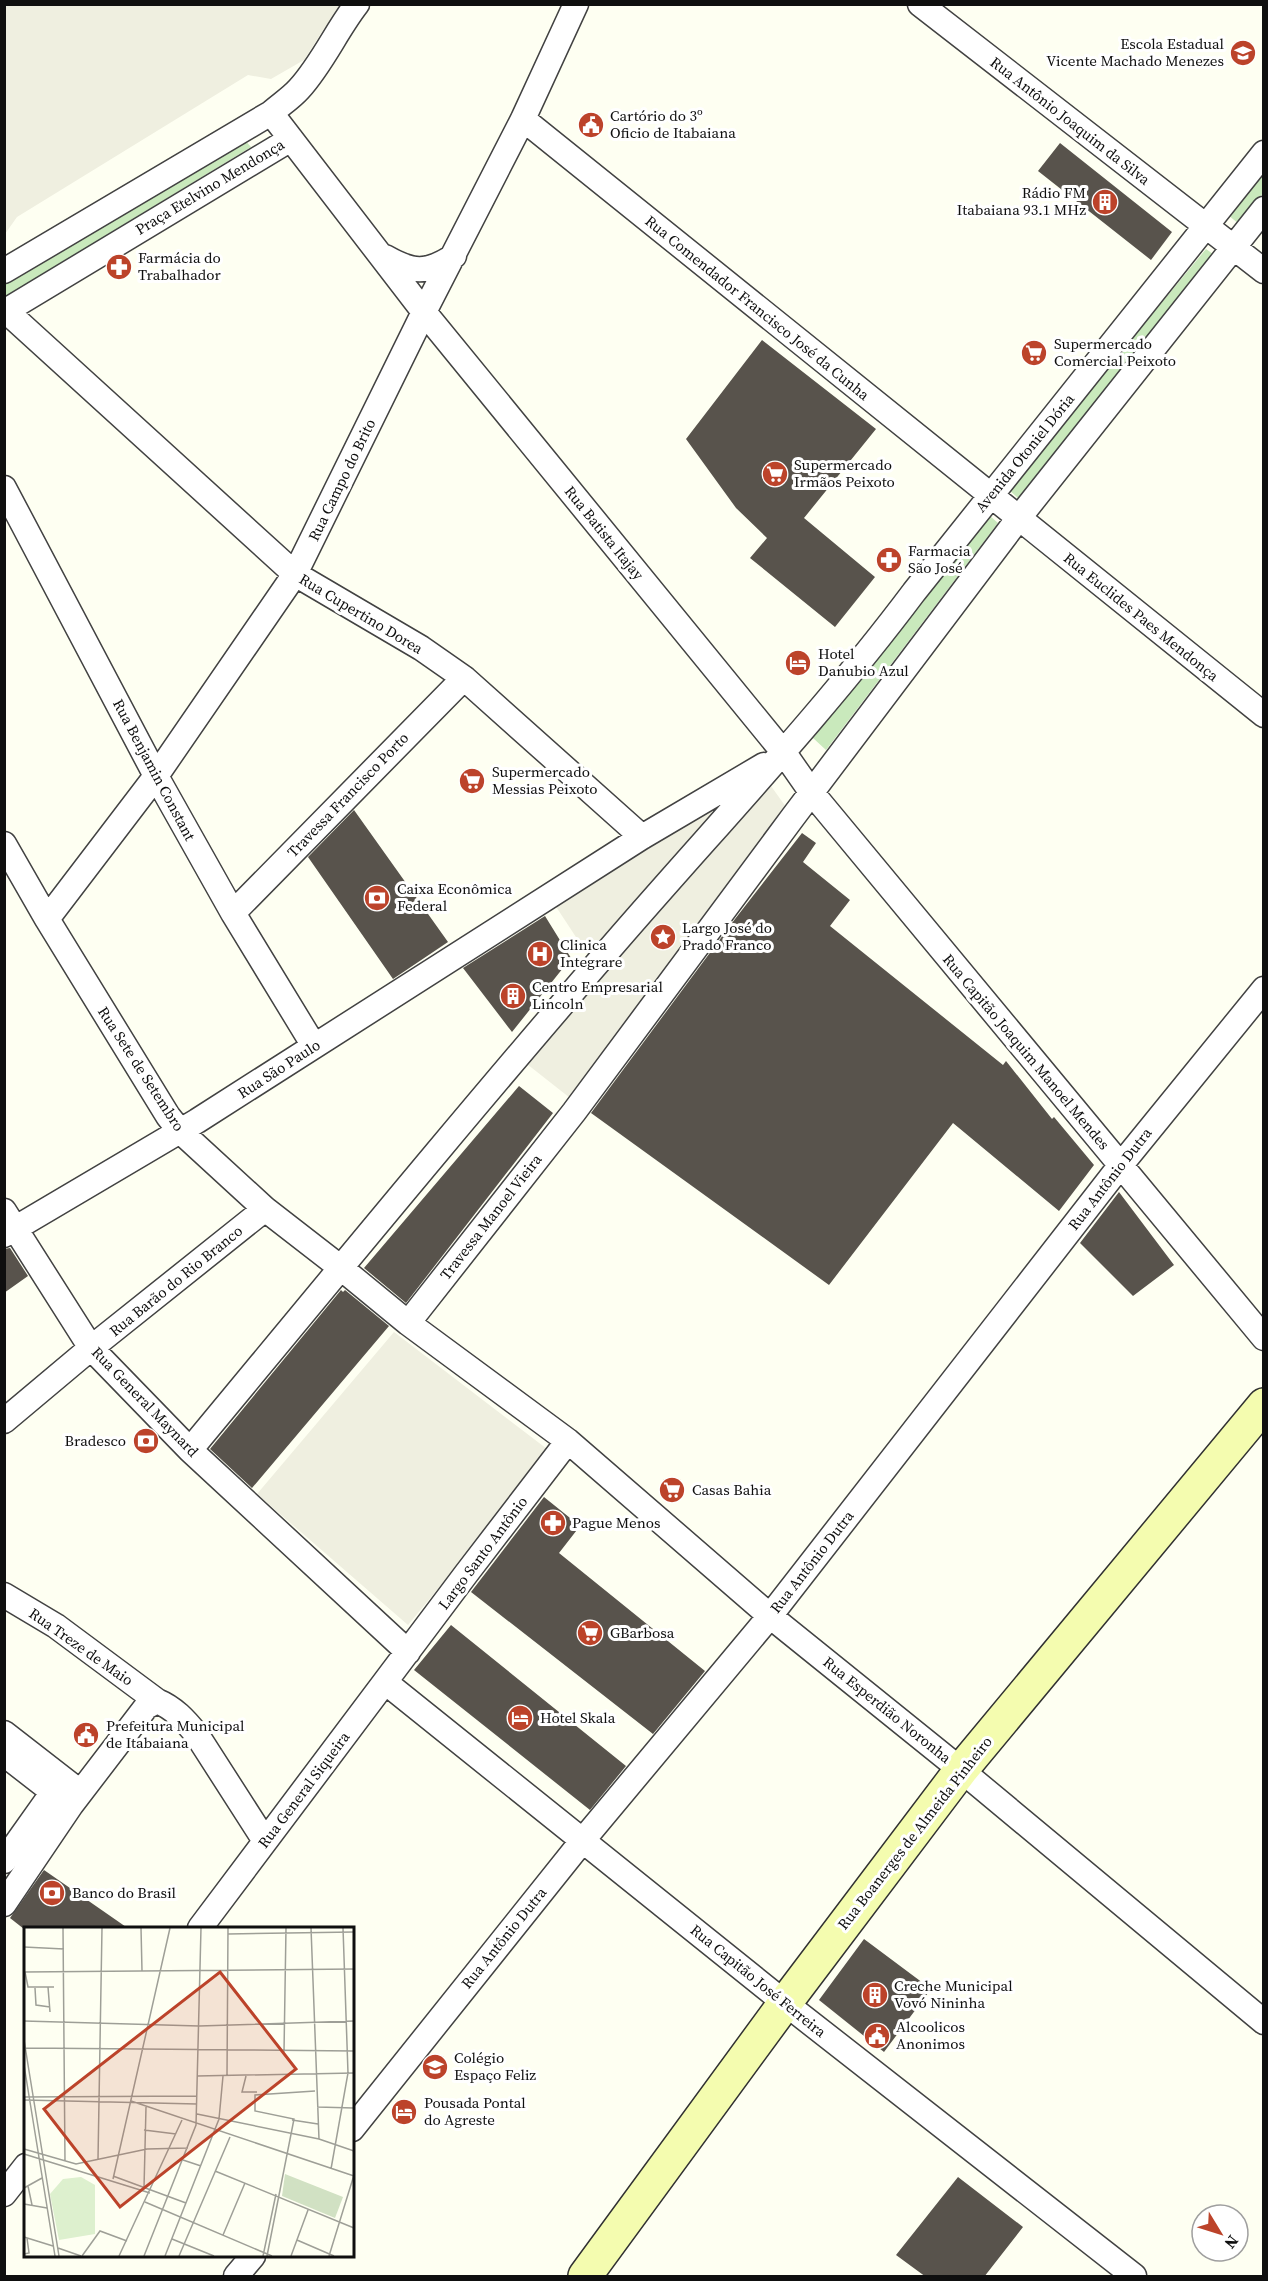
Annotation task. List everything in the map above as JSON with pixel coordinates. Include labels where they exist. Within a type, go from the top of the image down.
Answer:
[{"type":"street","name":"Praça Etelvino Mendonça","points":[[4,270],[271,114],[299,89],[357,4]]},
{"type":"street","name":"Rua Campo do Brito","points":[[47,920],[156,776],[295,574],[424,312],[523,119],[576,4]]},
{"type":"street","name":"Rua Antônio Joaquim da Silva","points":[[920,4],[1263,271]]},
{"type":"street","points":[[271,114],[291,139]]},
{"type":"street","name":"Rua Comendador Francisco José da Cunha","points":[[523,119],[1018,519]]},
{"type":"street","name":"Praça Etelvino Mendonça","points":[[5,312],[291,139],[424,312]]},
{"type":"street","name":"Avenida Otoniel Dória","points":[[812,793],[1018,519],[1220,237],[1263,153]]},
{"type":"street","name":"Avenida Otoniel Dória","points":[[190,1450],[615,943],[866,657],[990,496],[1220,237],[1263,209]]},
{"type":"street","points":[[383,256],[405,268],[419,271],[440,266],[454,256]]},
{"type":"street","name":"Rua Cupertino Dorea","points":[[5,312],[295,574],[421,648],[464,678],[642,837]]},
{"type":"street","name":"Rua Batista Itajay","points":[[424,312],[784,753],[812,793]]},
{"type":"street","name":"Rua Benjamin Constant","points":[[4,488],[156,776],[233,913],[314,1046]]},
{"type":"street","name":"Rua Euclides Paes Mendonça","points":[[1018,519],[1263,715]]},
{"type":"street","name":"Travessa Francisco Porto","points":[[233,913],[464,678]]},
{"type":"street","name":"Rua São Paulo","points":[[8,1225],[180,1131],[642,837],[784,753]]},
{"type":"street","name":"Travessa Manoel Vieira","points":[[408,1323],[574,1112],[812,793]]},
{"type":"street","name":"Rua Capitão Joaquim Manoel Mendes","points":[[812,793],[1263,1338]]},
{"type":"street","name":"Rua Sete de Setembro","points":[[4,844],[47,920],[168,1116],[180,1131],[265,1209],[408,1323]]},
{"type":"street","name":"Rua Antônio Dutra","points":[[354,2126],[583,1840],[770,1616],[1120,1166],[1263,989]]},
{"type":"street","name":"Rua Barão do Rio Branco","points":[[4,1421],[91,1348],[265,1209]]},
{"type":"street","name":"Rua General Maynard","points":[[8,1225],[91,1348],[190,1450],[408,1652]]},
{"type":"street","points":[[408,1323],[568,1441]]},
{"type":"street","name":"Rua Boanerges de Almeida Pinheiro","points":[[585,2277],[785,2003],[961,1770],[1263,1405]]},
{"type":"street","name":"Rua Esperdião Noronha","points":[[568,1441],[770,1616],[961,1770],[1263,2022]]},
{"type":"street","name":"Largo Santo Antônio","points":[[408,1652],[568,1441]]},
{"type":"street","name":"Rua Treze de Maio","points":[[4,1595],[56,1626],[152,1704],[169,1706],[186,1720],[265,1840]]},
{"type":"street","name":"Rua General Siqueira","points":[[201,1927],[408,1652]]},
{"type":"street","name":"Rua Capitão José Ferreira","points":[[385,1682],[785,2003],[1134,2277]]},
{"type":"street","points":[[4,1862],[152,1704]]},
{"type":"street","points":[[4,1733],[68,1796]]},
{"type":"street","points":[[4,1754],[68,1796]]},
{"type":"street","points":[[4,1904],[68,1796]]},
{"type":"street","points":[[4,2194],[24,2169]]},
{"type":"street","points":[[237,2277],[252,2257]]},
{"type":"green space","points":[[244,139],[251,147],[5,297],[5,283]]},
{"type":"green space","points":[[1263,170],[1263,193],[1239,224],[1228,215]]},
{"type":"green space","points":[[1206,249],[1213,254],[1018,498],[1008,489]]},
{"type":"green space","points":[[990,516],[998,523],[826,750],[813,738]]},
{"type":"shaded area","points":[[5,5],[349,5],[325,27],[304,60],[271,79],[248,75],[17,217],[5,234]]},
{"type":"shaded area","name":"Largo José do Prado Franco","points":[[759,769],[793,817],[579,1105],[518,1057],[595,966],[549,896]]},
{"type":"shaded area","points":[[394,1332],[551,1452],[408,1625],[257,1494]]},
{"type":"building","name":"Rádio FM Itabaiana 93.1 MHz","points":[[1060,143],[1172,232],[1151,260],[1038,171]]},
{"type":"building","name":"Supermercado Irmãos Peixoto","points":[[762,340],[876,429],[804,518],[875,577],[835,627],[750,558],[767,538],[736,508],[686,439]]},
{"type":"building","name":"Caixa Econômica Federal","points":[[354,810],[448,942],[393,979],[308,857]]},
{"type":"building","points":[[802,833],[816,843],[803,862],[850,900],[830,926],[1003,1065],[1006,1061],[1052,1119],[1054,1117],[1094,1165],[1059,1211],[953,1123],[829,1285],[591,1113]]},
{"type":"building","name":"Centro Empresarial Lincoln","points":[[545,916],[571,958],[512,1032],[463,968]]},
{"type":"building","points":[[519,1086],[553,1113],[406,1303],[364,1268]]},
{"type":"building","points":[[1119,1192],[1174,1265],[1133,1296],[1080,1243]]},
{"type":"building","points":[[10,1248],[28,1276],[4,1293],[4,1249]]},
{"type":"building","points":[[341,1290],[343,1292],[345,1290],[389,1326],[252,1488],[210,1449]]},
{"type":"building","name":"GBarbosa","points":[[544,1497],[580,1526],[559,1553],[705,1671],[653,1734],[471,1592]]},
{"type":"building","name":"Hotel Skala","points":[[451,1625],[626,1766],[590,1810],[414,1670]]},
{"type":"building","name":"Banco do Brasil","points":[[44,1870],[126,1927],[24,1927],[24,1929],[10,1918]]},
{"type":"building","name":"Creche Municipal Vovó Nininha","points":[[864,1939],[931,1989],[884,2052],[819,2000]]},
{"type":"building","points":[[958,2177],[1023,2227],[984,2277],[926,2277],[896,2255]]},
{"type":"place","name":"Escola Estadual Vicente Machado Menezes","points":[[1243,53]]},
{"type":"place","name":"Cartório do 3º Oficio de Itabaiana","points":[[591,125]]},
{"type":"place","name":"Rádio FM Itabaiana 93.1 MHz","points":[[1105,202]]},
{"type":"place","name":"Farmácia do Trabalhador","points":[[119,267]]},
{"type":"place","name":"Supermercado Comercial Peixoto","points":[[1034,353]]},
{"type":"place","name":"Supermercado Irmãos Peixoto","points":[[775,474]]},
{"type":"place","name":"Farmacia São José","points":[[889,560]]},
{"type":"place","name":"Hotel Danubio Azul","points":[[798,663]]},
{"type":"place","name":"Supermercado Messias Peixoto","points":[[472,781]]},
{"type":"place","name":"Caixa Econômica Federal","points":[[377,898]]},
{"type":"place","name":"Largo José do Prado Franco","points":[[663,937]]},
{"type":"place","name":"Clinica Integrare","points":[[540,954]]},
{"type":"place","name":"Centro Empresarial Lincoln","points":[[513,996]]},
{"type":"place","name":"Bradesco","points":[[146,1441]]},
{"type":"place","name":"Casas Bahia","points":[[672,1490]]},
{"type":"place","name":"Pague Menos","points":[[553,1523]]},
{"type":"place","name":"GBarbosa","points":[[590,1633]]},
{"type":"place","name":"Hotel Skala","points":[[520,1718]]},
{"type":"place","name":"Prefeitura Municipal de Itabaiana","points":[[86,1735]]},
{"type":"place","name":"Banco do Brasil","points":[[52,1893]]},
{"type":"place","name":"Creche Municipal Vovó Nininha","points":[[875,1995]]},
{"type":"place","name":"Alcoolicos Anonimos","points":[[877,2036]]},
{"type":"place","name":"Colégio Espaço Feliz","points":[[435,2067]]},
{"type":"place","name":"Pousada Pontal do Agreste","points":[[404,2112]]}]
